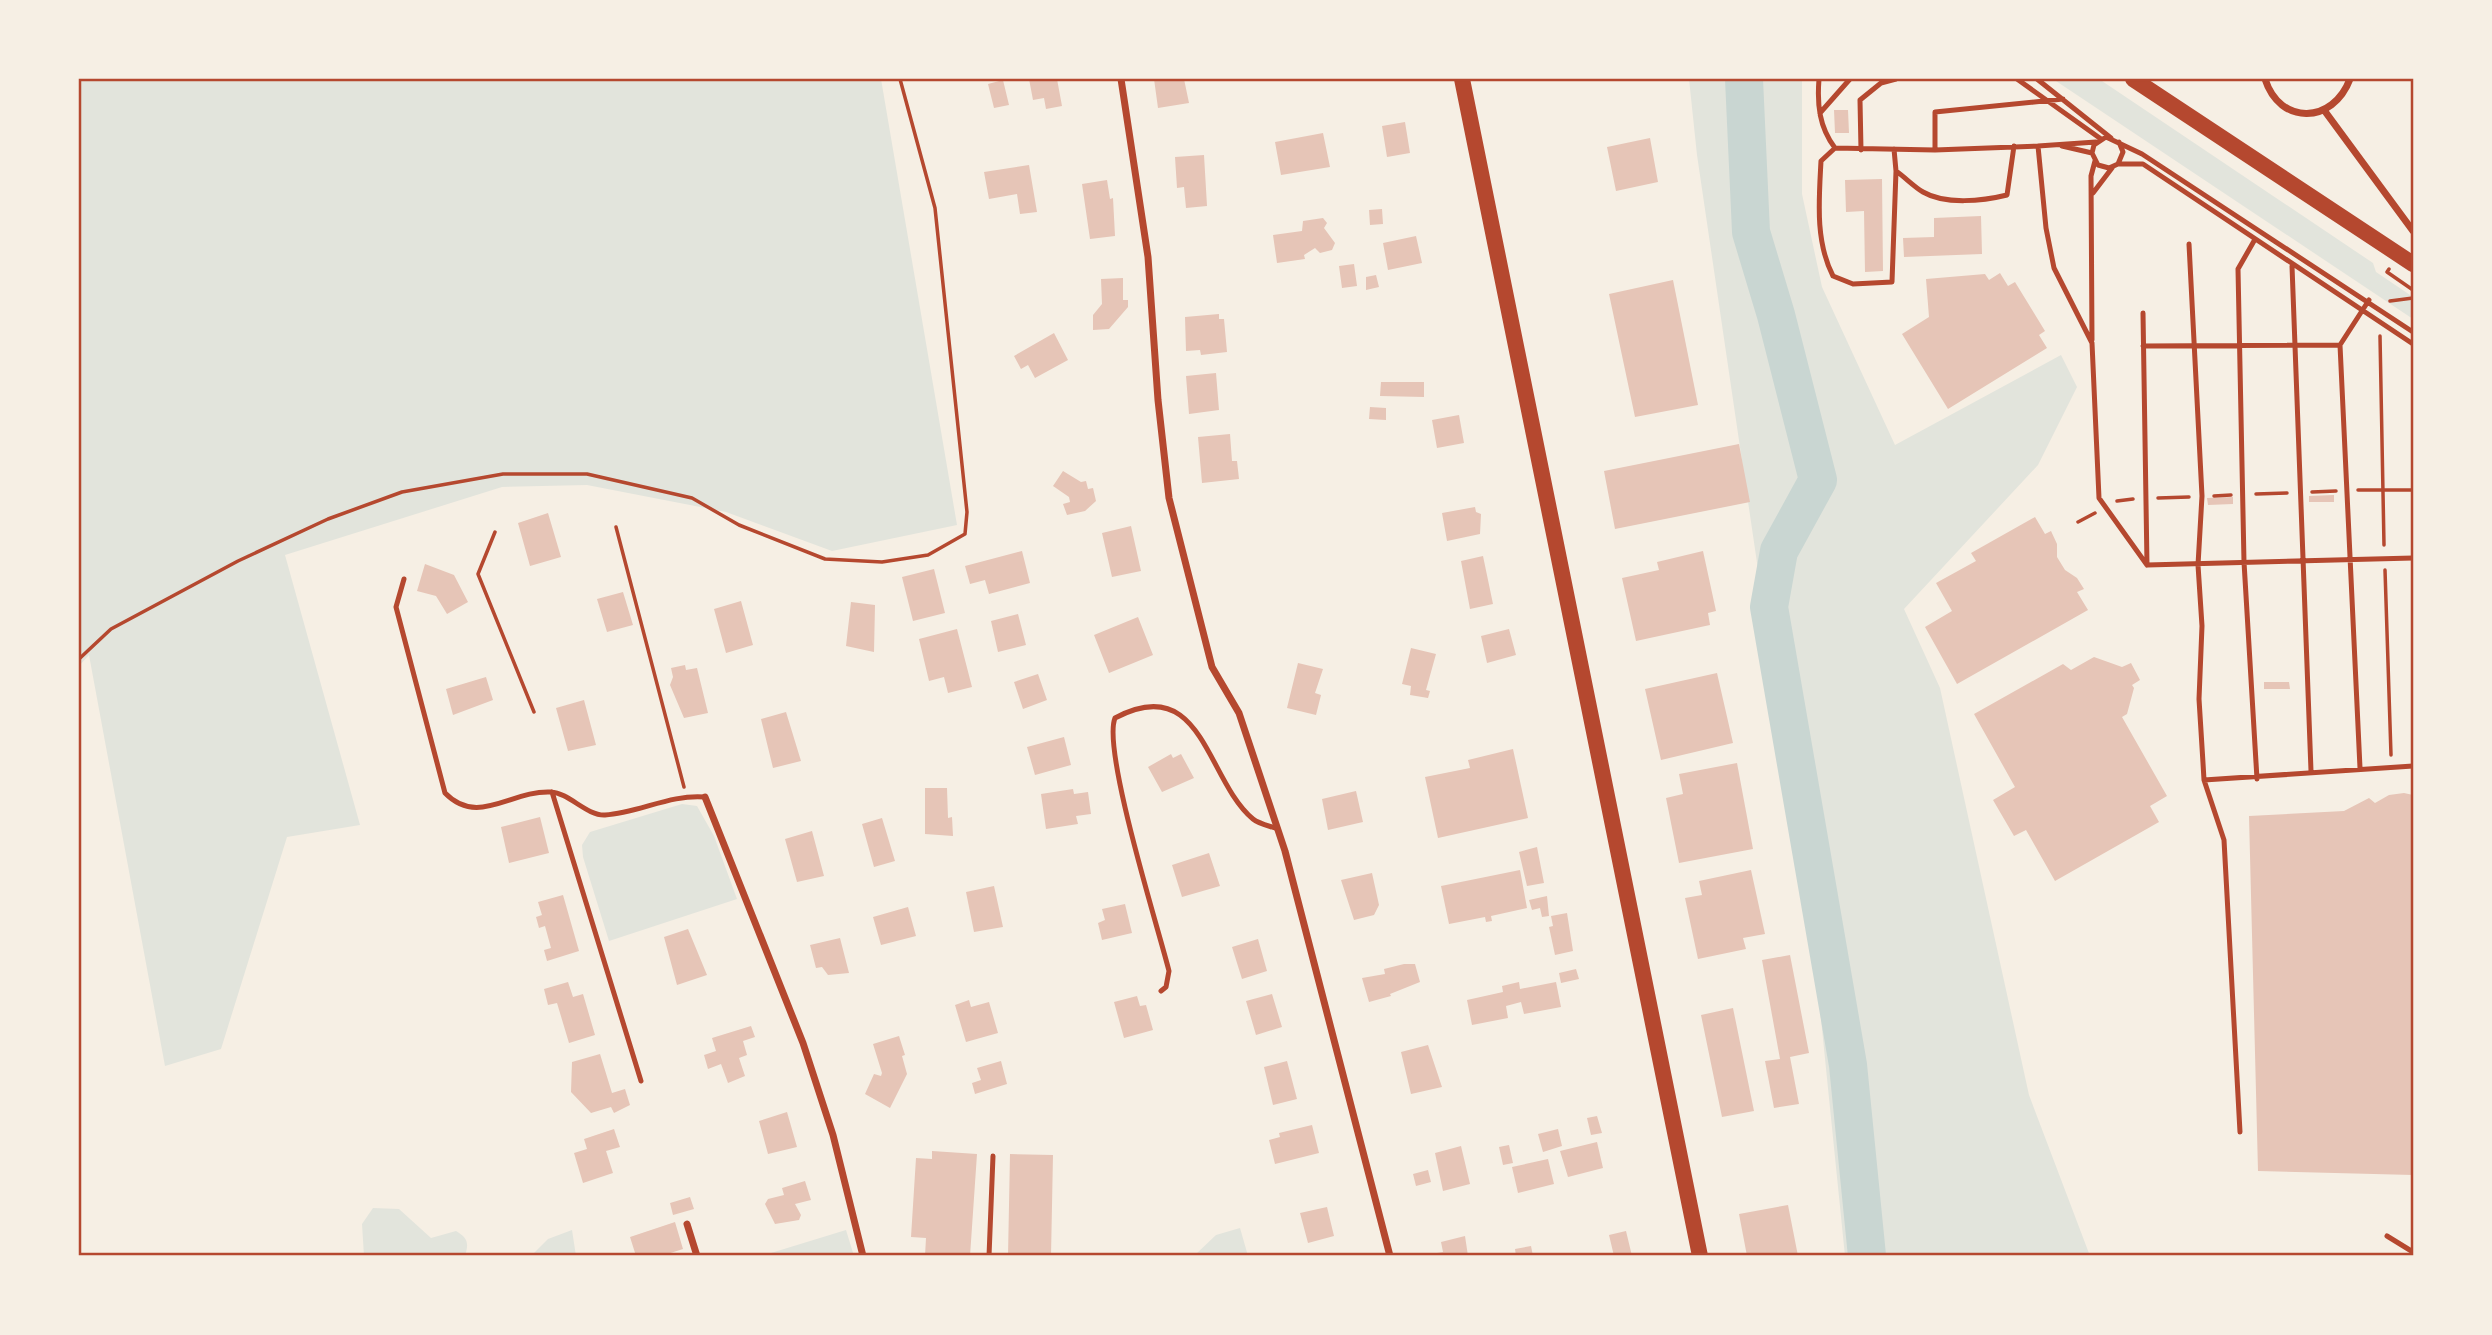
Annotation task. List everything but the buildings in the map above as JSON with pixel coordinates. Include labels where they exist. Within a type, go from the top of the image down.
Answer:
[{"type":"main road","points":[[1462,79],[1700,1256]]},
{"type":"main road","points":[[2133,79],[2413,264]]},
{"type":"street","points":[[1121,79],[1148,257],[1158,400],[1169,498],[1212,667],[1239,713],[1278,829],[1390,1256]]},
{"type":"street","points":[[2264,79],[2276,100],[2286,108],[2311,114],[2336,103],[2350,79]]},
{"type":"street","points":[[2324,110],[2413,231]]},
{"type":"street","points":[[705,797],[803,1043],[833,1135],[863,1256]]},
{"type":"street","points":[[687,1224],[697,1256]]},
{"type":"lane","points":[[1819,79],[1820,113],[1825,134],[1835,148]]},
{"type":"lane","points":[[1820,113],[1850,79]]},
{"type":"lane","points":[[1861,150],[1860,100],[1881,83],[1896,79]]},
{"type":"lane","points":[[2017,79],[2099,141]]},
{"type":"lane","points":[[2037,79],[2111,138],[2369,300],[2413,332]]},
{"type":"lane","points":[[1935,150],[1936,112],[2063,99]]},
{"type":"lane","points":[[2038,146],[2111,138]]},
{"type":"lane","points":[[2092,153],[2099,141]]},
{"type":"lane","points":[[2093,193],[2123,152],[2119,142]]},
{"type":"lane","points":[[1896,171],[1933,197],[1994,198],[2007,195],[2014,146]]},
{"type":"lane","points":[[2038,146],[2044,213],[2054,268],[2092,343]]},
{"type":"lane","points":[[1894,149],[1896,171],[1892,282],[1853,284],[1833,276],[1824,258],[1818,212],[1821,161],[1835,148],[1861,150],[1894,149],[1935,150],[2064,146],[2092,153]]},
{"type":"lane","points":[[2092,153],[2095,161],[2091,176],[2092,343],[2099,498],[2147,565]]},
{"type":"lane","points":[[2095,161],[2104,167],[2143,164],[2254,241],[2413,344]]},
{"type":"lane","points":[[2254,241],[2238,269],[2244,562],[2257,779]]},
{"type":"lane","points":[[2189,244],[2202,496],[2198,565],[2202,626],[2199,699],[2204,780],[2224,840],[2239,1132]]},
{"type":"lane","points":[[2292,266],[2298,346],[2311,771]]},
{"type":"lane","points":[[2360,768],[2340,345],[2369,300]]},
{"type":"lane","points":[[2143,313],[2147,565]]},
{"type":"lane","points":[[2143,346],[2340,345]]},
{"type":"lane","points":[[2147,565],[2413,558]]},
{"type":"lane","points":[[404,579],[396,607],[444,793],[458,806],[477,808],[552,792],[602,816],[687,796],[705,797]]},
{"type":"lane","points":[[1161,991],[1166,986],[1169,971],[1124,800],[1110,730],[1115,718],[1147,706],[1174,711],[1196,727],[1236,799],[1254,820],[1278,829]]},
{"type":"lane","points":[[2204,780],[2257,779],[2311,771],[2413,766]]},
{"type":"lane","points":[[552,792],[641,1081]]},
{"type":"lane","points":[[989,1256],[993,1156]]},
{"type":"lane","points":[[2387,1237],[2413,1252]]},
{"type":"path","points":[[79,659],[111,629],[238,561],[328,519],[402,492],[503,474],[587,474],[692,499],[739,525],[825,559],[882,562],[928,555],[965,534],[967,512],[935,208],[923,157],[905,106],[900,79]]},
{"type":"path","points":[[2381,310],[2382,302],[2413,299]]},
{"type":"path","points":[[2380,322],[2391,768]]},
{"type":"path","points":[[616,527],[687,796]]},
{"type":"path","points":[[495,532],[478,574],[534,712]]},
{"type":"shaded area","points":[[79,79],[881,79],[957,525],[832,551],[726,512],[587,485],[502,487],[285,555],[360,825],[287,837],[221,1049],[165,1066],[89,655],[79,666]]},
{"type":"shaded area","points":[[1689,79],[1802,79],[1802,194],[1822,287],[1895,445],[2061,355],[2077,387],[2038,465],[1904,609],[1940,688],[2029,1095],[2090,1256],[1845,1256],[1814,950],[1697,155]]},
{"type":"shaded area","points":[[2053,79],[2099,79],[2373,263],[2376,272],[2413,297],[2413,319]]},
{"type":"shaded area","points":[[682,804],[697,806],[714,836],[737,899],[609,941],[583,857],[582,845],[590,832]]},
{"type":"shaded area","points":[[373,1208],[399,1209],[431,1238],[456,1231],[466,1241],[465,1256],[364,1256],[362,1224]]},
{"type":"shaded area","points":[[1240,1228],[1248,1256],[1185,1256],[1196,1254],[1216,1235]]},
{"type":"shaded area","points":[[572,1230],[576,1256],[531,1256],[548,1239]]},
{"type":"shaded area","points":[[846,1230],[854,1256],[761,1256]]},
{"type":"waterway","points":[[1744,79],[1751,232],[1776,315],[1818,480],[1779,551],[1769,607],[1848,1065],[1867,1256]]}]
